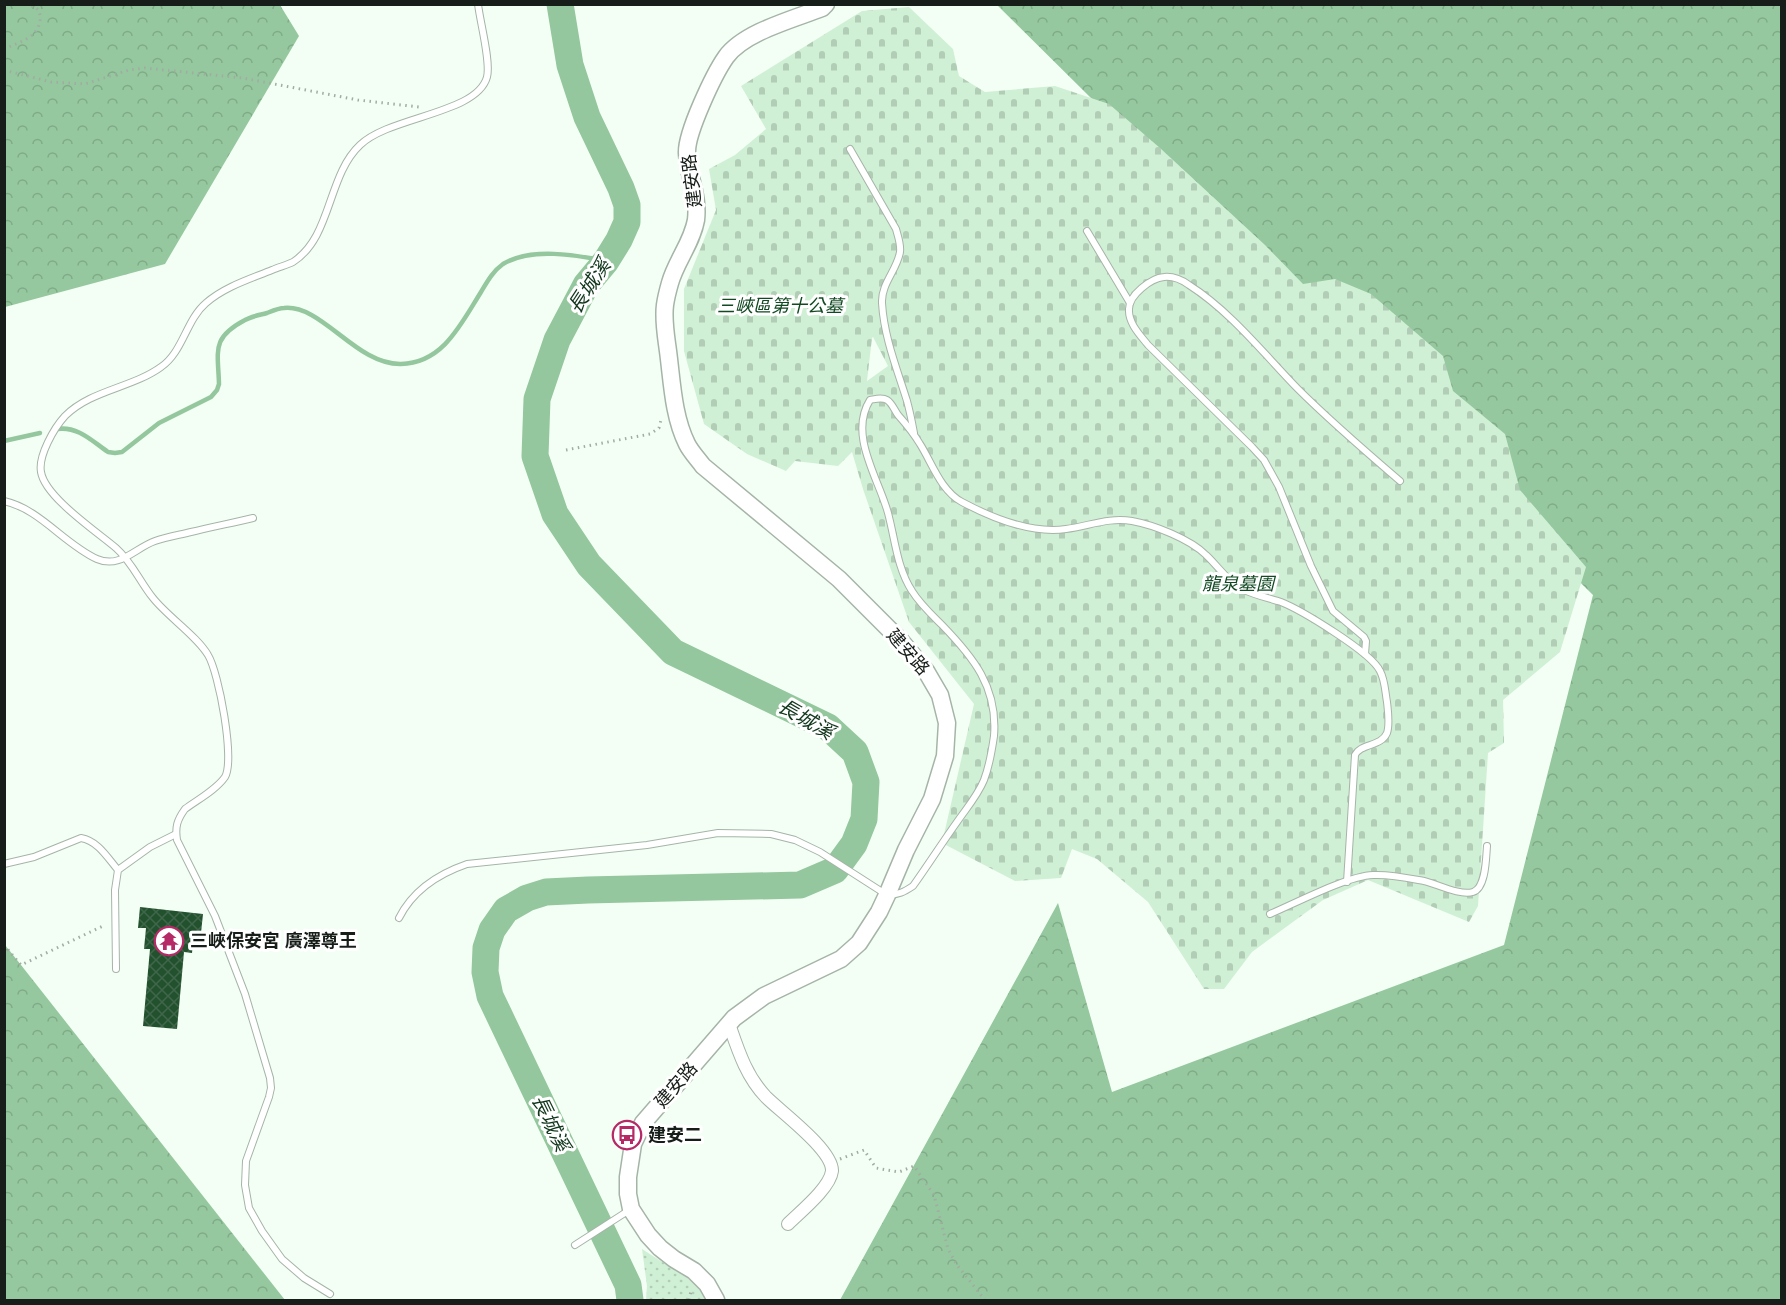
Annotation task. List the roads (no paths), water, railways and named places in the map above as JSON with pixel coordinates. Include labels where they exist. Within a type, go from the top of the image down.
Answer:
[{"type":"street","name":"建安路","points":[[716,1300],[707,1284],[694,1271],[660,1248],[648,1235],[631,1209],[628,1194],[633,1144],[643,1123],[729,1024],[764,996],[841,959],[859,943],[879,912],[906,850],[932,799],[945,756],[946,723],[940,695],[926,671],[839,579],[703,466],[687,445],[680,425],[673,387],[665,305],[670,281],[693,232],[696,217],[696,197],[687,153],[688,139],[710,86],[727,56],[737,45],[754,34],[822,8],[826,4]]},
{"type":"street","points":[[729,1024],[739,1054],[765,1096],[818,1144],[830,1163],[832,1171],[829,1180],[788,1224]]},
{"type":"lane","points":[[330,1294],[304,1278],[282,1259],[249,1208],[245,1185],[246,1161],[272,1088],[245,994],[216,916],[177,840],[177,822],[185,809],[221,782],[226,775],[228,759],[215,671],[209,655],[202,646],[163,610],[126,558],[46,487],[41,472],[41,460],[50,437],[72,410],[164,366],[175,352],[197,312],[213,297],[293,262],[311,245],[321,227],[346,163],[359,146],[372,136],[399,123],[445,110],[470,99],[482,89],[487,77],[488,61],[478,4]]},
{"type":"lane","points":[[849,149],[896,229],[900,243],[900,254],[884,287],[882,314],[915,436]]},
{"type":"lane","points":[[1087,231],[1130,303]]},
{"type":"lane","points":[[1365,654],[1364,637],[1333,610],[1311,566],[1279,487],[1264,460],[1148,345],[1134,327],[1129,314],[1130,303],[1144,287],[1154,280],[1164,277],[1178,278],[1190,285],[1239,327],[1321,410],[1400,481]]},
{"type":"lane","points":[[399,918],[406,903],[422,888],[446,871],[478,862],[647,845],[718,833],[771,834],[795,840],[820,852],[887,895],[904,893],[913,886],[984,780],[994,734],[988,687],[975,662],[912,591],[898,558],[887,511],[864,446],[865,408],[870,400],[879,398],[888,400],[915,436],[943,484],[960,501],[1014,523],[1043,530],[1065,529],[1116,519],[1134,521],[1160,530],[1203,552],[1240,589],[1293,608],[1374,661],[1384,681],[1388,726],[1387,734],[1382,740],[1362,747],[1355,756],[1347,882]]},
{"type":"lane","points":[[4,501],[25,508],[81,550],[99,560],[118,561],[154,541],[253,518]]},
{"type":"lane","points":[[116,969],[115,890],[118,870],[150,847],[176,834]]},
{"type":"lane","points":[[4,864],[34,857],[81,838],[93,843],[118,870]]},
{"type":"lane","points":[[1270,914],[1347,882],[1373,875],[1426,881],[1464,892],[1474,892],[1481,887],[1484,877],[1487,846]]},
{"type":"lane","points":[[574,1245],[631,1209]]},
{"type":"waterway","name":"長城溪","points":[[560,4],[570,65],[587,117],[621,188],[627,205],[627,222],[606,261],[586,285],[557,340],[537,399],[535,456],[555,514],[589,565],[673,652],[828,727],[855,752],[866,782],[864,819],[854,844],[835,870],[800,885],[546,892],[527,898],[506,910],[492,930],[486,948],[485,972],[490,996],[628,1285],[630,1300]]},
{"type":"waterway","points":[[57,429],[78,432],[108,452],[122,452],[159,423],[211,397],[219,384],[219,346],[226,333],[245,320],[282,308],[298,309],[312,315],[354,346],[385,362],[401,364],[416,362],[428,357],[449,340],[491,277],[503,264],[514,259],[540,254],[568,255],[606,261]]},
{"type":"waterway","points":[[4,441],[40,433]]},
{"type":"place","name":"三峽保安宮 廣澤尊王","points":[[169,941]]},
{"type":"place","name":"建安二","points":[[627,1135]]},
{"type":"park label","name":"三峽區第十公墓","points":[[780,306]]},
{"type":"park label","name":"龍泉墓園","points":[[1238,584]]}]
